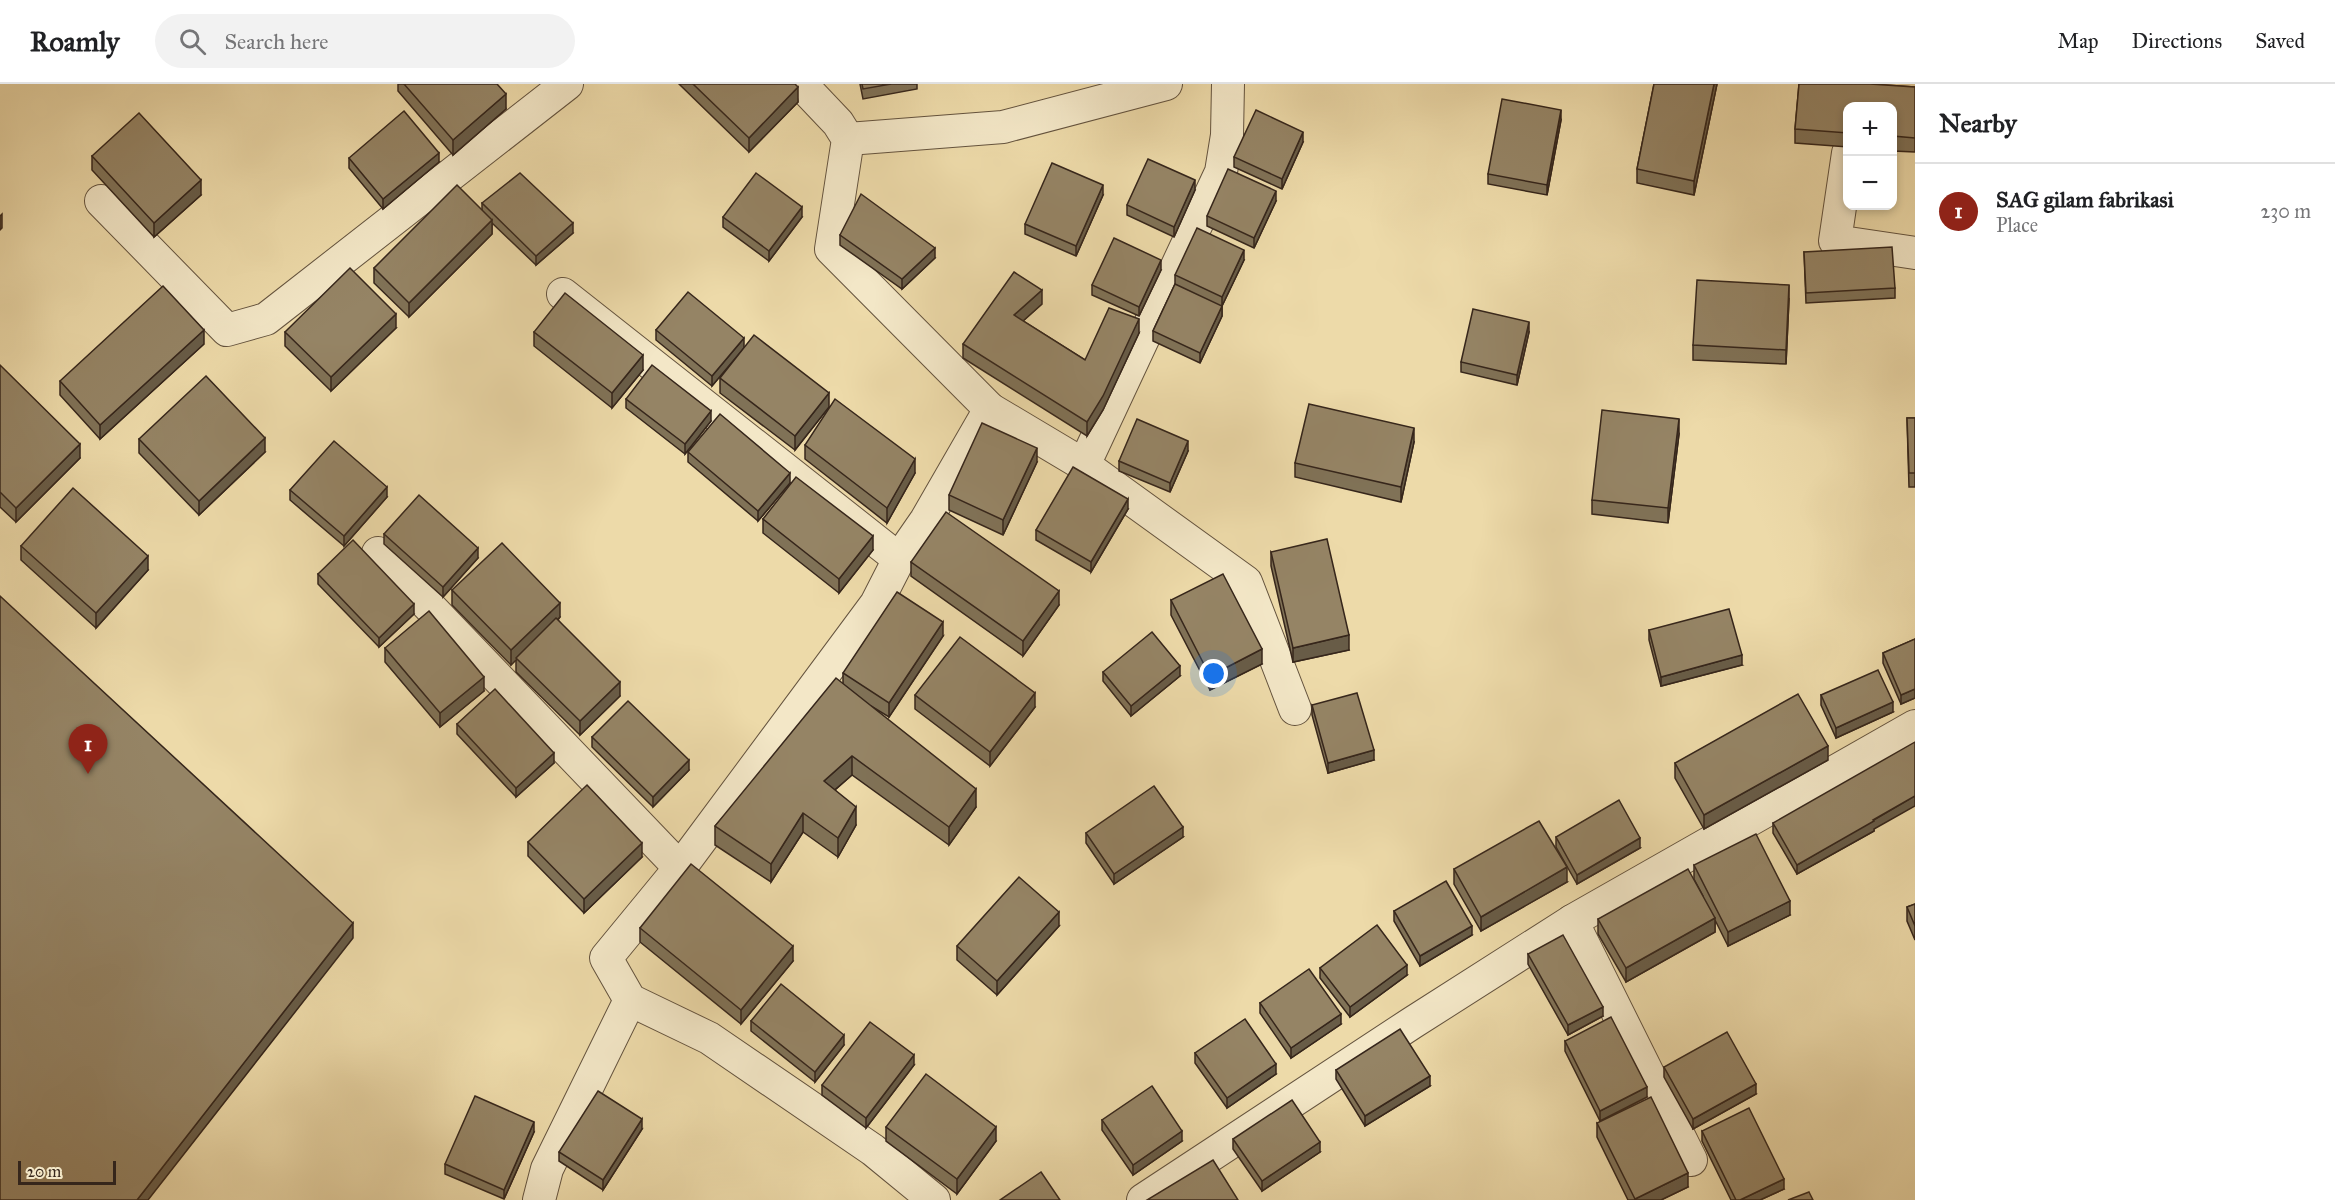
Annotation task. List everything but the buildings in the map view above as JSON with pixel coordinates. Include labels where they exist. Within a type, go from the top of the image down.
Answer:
[{"type":"street","points":[[101,201],[226,330],[266,319],[567,84]]},
{"type":"street","points":[[801,84],[838,123],[848,139],[831,249],[990,409],[1084,465],[1246,582],[1295,709]]},
{"type":"street","points":[[848,139],[1003,127],[1166,84]]},
{"type":"street","points":[[1084,465],[1221,172],[1227,135],[1228,84]]},
{"type":"street","points":[[1848,156],[1836,241],[1915,254]]},
{"type":"street","points":[[563,294],[898,559]]},
{"type":"street","points":[[934,1200],[873,1150],[709,1038],[630,1000],[606,958],[680,868],[876,604],[898,559],[926,520],[990,409]]},
{"type":"street","points":[[378,553],[680,868]]},
{"type":"street","points":[[1143,1200],[1572,921],[1915,726]]},
{"type":"street","points":[[1572,921],[1691,1160]]},
{"type":"street","points":[[539,1200],[547,1169],[630,1000]]},
{"type":"place","name":"SAG gilam fabrikasi","points":[[88,774]]}]
